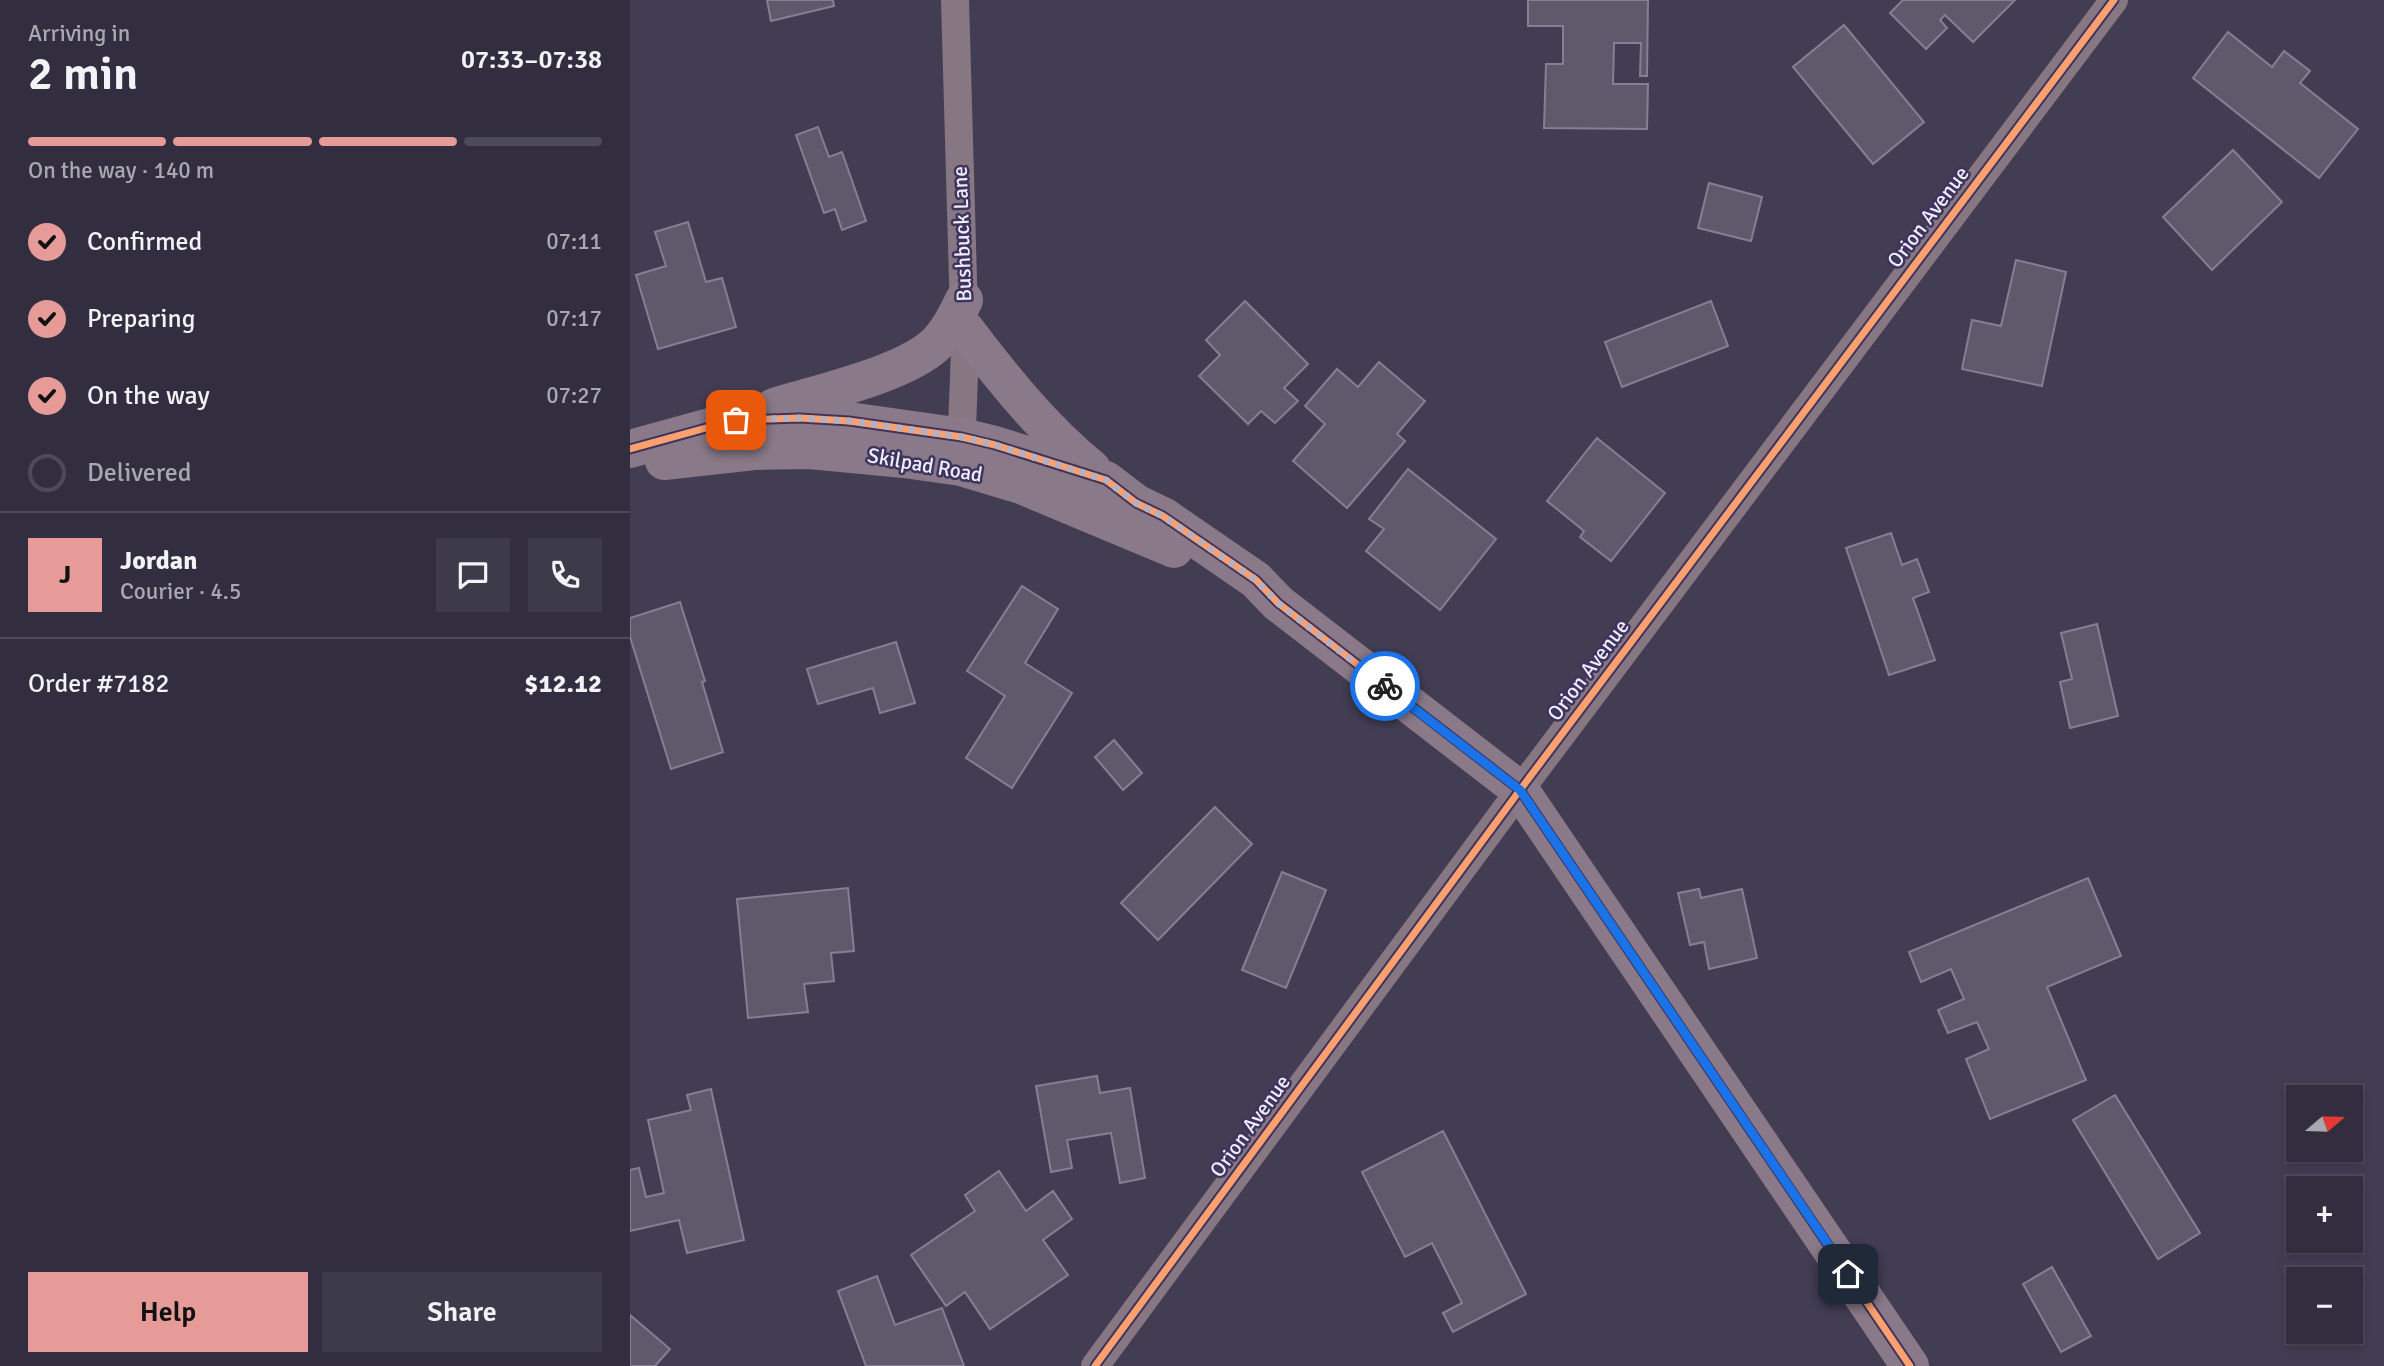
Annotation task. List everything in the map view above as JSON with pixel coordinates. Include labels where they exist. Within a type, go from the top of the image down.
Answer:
[{"type":"street","name":"Bushbuck Lane","points":[[955,0],[964,314],[961,452]]},
{"type":"street","name":"Orion Avenue","points":[[1095,1366],[1520,790],[2114,0]]},
{"type":"street","points":[[736,420],[888,371],[912,360],[934,345],[964,314],[1046,427],[1065,447],[1106,480]]},
{"type":"street","name":"Skilpad Road","points":[[630,449],[736,420],[800,418],[849,421],[961,452],[1021,485],[1157,540],[1249,593],[1278,603]]},
{"type":"street","name":"Skilpad Road","points":[[630,468],[707,455],[781,450],[961,452],[995,445],[1106,480],[1136,503],[1163,516],[1256,580],[1278,603],[1520,790],[1910,1366]]},
{"type":"building","points":[[767,0],[833,0],[834,6],[771,21]]},
{"type":"building","points":[[1528,0],[1648,0],[1647,76],[1640,76],[1641,43],[1614,43],[1613,84],[1648,84],[1647,129],[1544,128],[1546,64],[1563,64],[1563,26],[1528,26]]},
{"type":"building","points":[[1903,0],[2015,0],[1973,42],[1945,15],[1940,20],[1947,28],[1926,49],[1890,13]]},
{"type":"building","points":[[1844,25],[1924,122],[1873,164],[1793,67]]},
{"type":"building","points":[[2228,32],[2272,67],[2284,51],[2310,71],[2300,83],[2358,129],[2319,178],[2193,78]]},
{"type":"building","points":[[818,127],[829,157],[842,152],[866,221],[842,230],[835,209],[824,213],[796,135]]},
{"type":"building","points":[[2233,150],[2282,202],[2212,270],[2163,217]]},
{"type":"building","points":[[1709,183],[1762,197],[1751,241],[1698,228]]},
{"type":"building","points":[[688,222],[706,282],[722,278],[736,327],[658,349],[636,275],[666,266],[655,232]]},
{"type":"building","points":[[2016,260],[2066,272],[2042,386],[1962,369],[1972,320],[2001,326]]},
{"type":"building","points":[[1245,301],[1308,364],[1284,388],[1298,401],[1275,423],[1261,411],[1248,424],[1199,376],[1220,355],[1206,340]]},
{"type":"building","points":[[1711,301],[1728,346],[1622,387],[1605,342]]},
{"type":"building","points":[[1379,362],[1425,401],[1397,434],[1405,441],[1347,508],[1293,461],[1325,424],[1305,406],[1337,369],[1358,387]]},
{"type":"building","points":[[1597,438],[1665,493],[1611,561],[1580,537],[1584,531],[1547,501]]},
{"type":"building","points":[[1408,469],[1496,539],[1440,610],[1366,551],[1384,529],[1369,519]]},
{"type":"building","points":[[1891,533],[1902,565],[1917,559],[1929,592],[1913,598],[1935,660],[1889,675],[1846,548]]},
{"type":"building","points":[[1022,586],[1058,609],[1025,663],[1072,693],[1012,788],[966,758],[1005,696],[967,671]]},
{"type":"building","points":[[680,602],[705,681],[702,682],[723,752],[671,769],[630,637],[630,618]]},
{"type":"building","points":[[2097,624],[2118,716],[2070,728],[2060,682],[2072,679],[2061,633]]},
{"type":"building","points":[[896,642],[915,703],[880,713],[873,688],[818,704],[807,669]]},
{"type":"building","points":[[1114,740],[1142,773],[1123,790],[1095,757]]},
{"type":"building","points":[[1215,807],[1252,844],[1158,940],[1121,903]]},
{"type":"building","points":[[1282,872],[1326,890],[1286,988],[1242,970]]},
{"type":"building","points":[[2088,878],[2121,956],[2047,987],[2086,1080],[1990,1119],[1966,1059],[1989,1049],[1977,1022],[1948,1033],[1938,1010],[1964,999],[1951,969],[1921,982],[1909,952]]},
{"type":"building","points":[[848,888],[854,951],[831,953],[834,981],[804,984],[808,1012],[748,1018],[737,899]]},
{"type":"building","points":[[1699,889],[1701,898],[1742,889],[1757,958],[1709,969],[1704,942],[1690,945],[1678,893]]},
{"type":"building","points":[[1097,1076],[1100,1093],[1130,1088],[1145,1178],[1120,1183],[1111,1133],[1067,1140],[1072,1168],[1051,1172],[1036,1086]]},
{"type":"building","points":[[711,1089],[744,1240],[687,1253],[679,1220],[630,1231],[630,1170],[639,1168],[646,1197],[664,1193],[648,1120],[691,1110],[687,1095]]},
{"type":"building","points":[[2115,1095],[2200,1233],[2158,1259],[2073,1120]]},
{"type":"building","points":[[1443,1131],[1526,1294],[1453,1332],[1443,1313],[1462,1303],[1432,1243],[1405,1257],[1362,1172]]},
{"type":"building","points":[[999,1171],[1026,1211],[1053,1191],[1072,1219],[1043,1240],[1068,1275],[990,1329],[965,1292],[946,1306],[911,1255],[975,1211],[965,1195]]},
{"type":"building","points":[[2052,1267],[2091,1336],[2061,1352],[2023,1284]]},
{"type":"building","points":[[877,1276],[895,1325],[942,1308],[964,1366],[866,1366],[838,1291]]},
{"type":"building","points":[[630,1315],[670,1349],[655,1366],[630,1366]]},
{"type":"cycle path","points":[[1095,1366],[1520,790],[2114,0]]},
{"type":"cycle path","points":[[630,449],[735,420],[800,418],[849,421],[962,437],[1106,480],[1136,503],[1163,516],[1256,580],[1278,603],[1520,790],[1910,1366]]},
{"type":"way so far","points":[[736,420],[800,418],[849,421],[962,437],[1106,480],[1136,503],[1163,516],[1256,580],[1278,603],[1385,686]]},
{"type":"route","points":[[1385,686],[1520,790],[1848,1274]]}]
